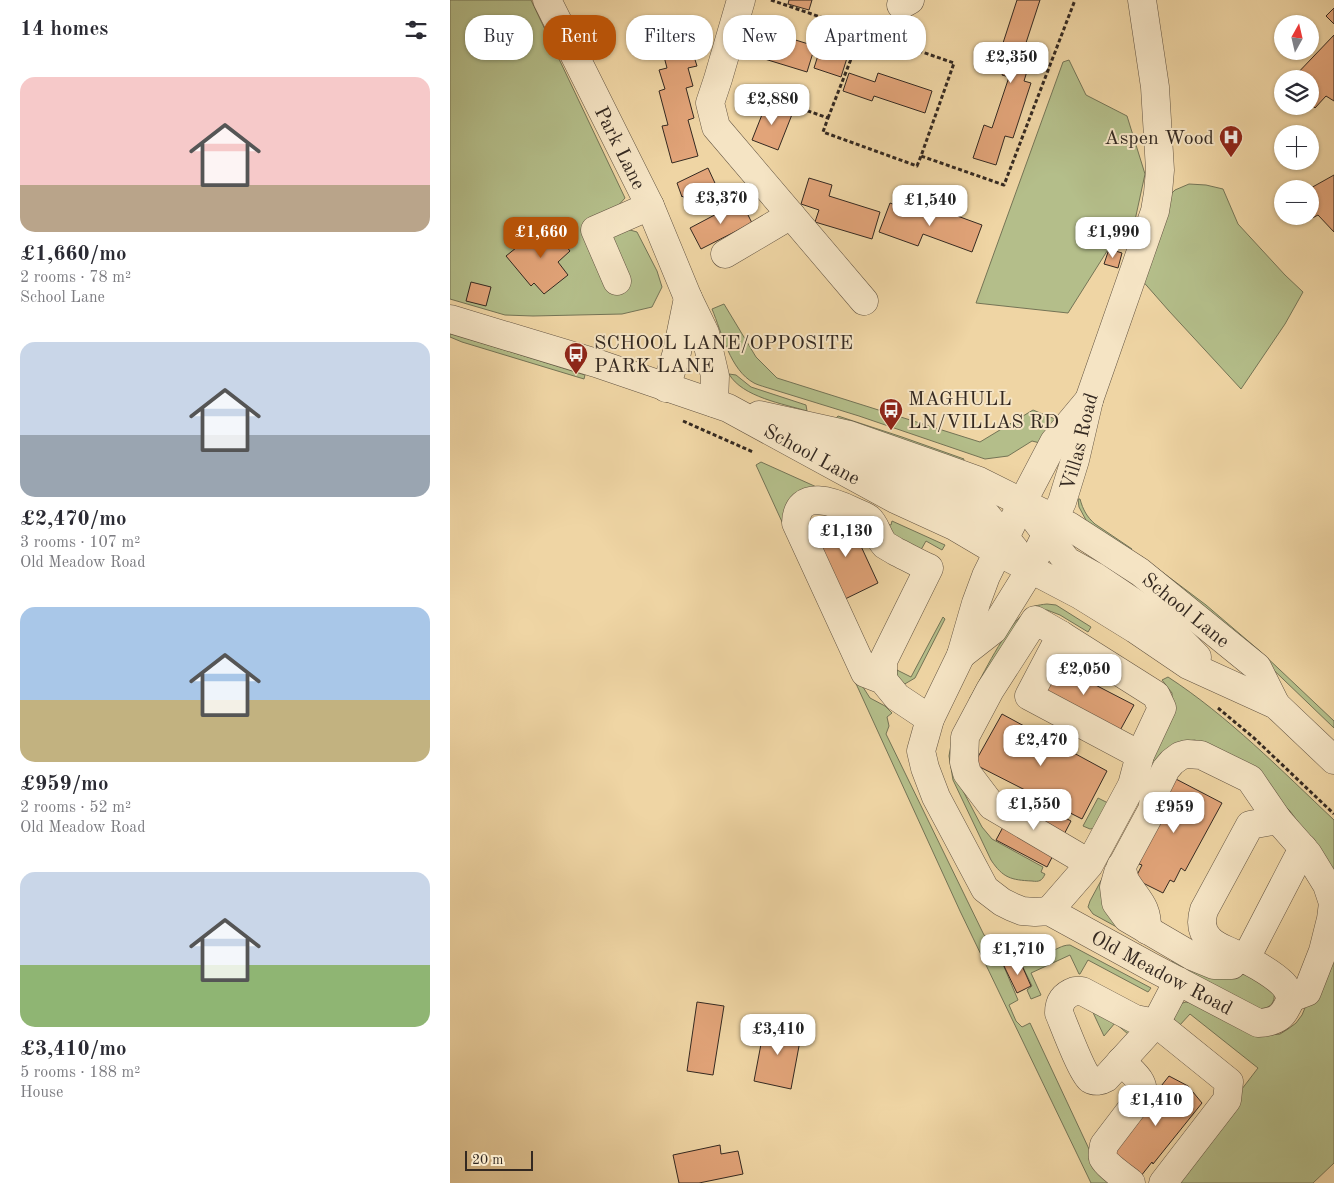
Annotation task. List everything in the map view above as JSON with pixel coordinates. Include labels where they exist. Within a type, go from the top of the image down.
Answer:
[{"type":"street","name":"Park Lane","points":[[547,0],[650,206],[688,298],[706,333],[721,405]]},
{"type":"street","points":[[741,0],[710,103],[716,127],[864,301]]},
{"type":"street","name":"Villas Road","points":[[1030,568],[1062,502],[1092,392],[1148,232],[1158,193],[1160,170],[1156,87],[1142,0]]},
{"type":"street","points":[[617,281],[595,230],[650,206]]},
{"type":"street","points":[[725,254],[791,215]]},
{"type":"street","points":[[666,388],[677,352],[688,298]]},
{"type":"street","name":"School Lane","points":[[450,319],[596,363],[721,405],[849,435],[968,477],[1022,503],[1050,527],[1067,561],[1096,577],[1163,622],[1218,679]]},
{"type":"street","name":"Villas Road","points":[[1022,503],[1054,442],[1092,392]]},
{"type":"street","name":"School Lane","points":[[721,405],[895,499],[1001,545],[1030,568],[1080,595],[1136,629],[1188,665],[1276,705]]},
{"type":"street","name":"School Lane","points":[[788,422],[869,462],[983,511],[1001,545]]},
{"type":"street","points":[[883,680],[883,661],[929,568],[885,545],[869,519],[825,500],[811,500],[804,503],[799,509],[796,523],[865,673],[883,680],[897,696],[930,719]]},
{"type":"street","name":"Old Meadow Road","points":[[1022,503],[986,576],[961,655],[930,719],[921,751],[936,798],[985,889],[1007,904],[1022,911],[1048,911],[1258,1023],[1267,1023],[1282,999]]},
{"type":"street","name":"School Lane","points":[[1050,527],[1070,526],[1140,572],[1257,667],[1276,705]]},
{"type":"street","name":"Old Meadow Road","points":[[961,655],[993,630],[1030,568]]},
{"type":"street","points":[[1048,911],[1089,864],[1132,785],[1140,755],[1162,708],[1156,695],[1035,620],[990,690],[965,737],[964,762],[967,773],[992,806],[1089,864]]},
{"type":"street","points":[[1062,635],[1029,696],[1140,755]]},
{"type":"street","points":[[1276,705],[1334,760]]},
{"type":"street","points":[[1278,820],[1250,824],[1204,910],[1202,927],[1208,939],[1242,958],[1282,999],[1307,992],[1323,951],[1331,919],[1333,903],[1327,885],[1308,854],[1303,848],[1278,820],[1250,779],[1202,754],[1180,756],[1166,769],[1156,789],[1152,810],[1118,873],[1114,887],[1116,903],[1127,918],[1192,956],[1214,965],[1232,965],[1242,958],[1303,848]]},
{"type":"street","points":[[1162,1183],[1227,1100],[1229,1082],[1156,1023],[1135,1019],[1082,991],[1068,993],[1059,1005],[1059,1012],[1083,1069],[1090,1078],[1101,1081],[1106,1078],[1156,1023],[1178,981]]},
{"type":"street","points":[[1120,1062],[1141,1081],[1143,1091],[1104,1145],[1102,1151],[1106,1162],[1131,1183]]},
{"type":"path","points":[[771,0],[814,15]]},
{"type":"path","points":[[921,156],[1004,185],[1074,0]]},
{"type":"path","points":[[851,60],[822,132],[917,166],[954,63],[926,54]]},
{"type":"path","points":[[718,79],[828,118]]},
{"type":"green space","points":[[450,0],[531,0],[543,25],[543,60],[559,60],[625,198],[615,209],[623,228],[637,232],[657,271],[662,287],[652,307],[622,314],[505,315],[450,299]]},
{"type":"green space","points":[[1069,60],[1086,95],[1127,116],[1145,174],[1132,234],[1109,248],[1068,313],[976,303],[1063,62]]},
{"type":"green space","points":[[1189,184],[1223,189],[1238,224],[1303,292],[1285,324],[1241,389],[1140,278],[1165,200],[1175,190]]},
{"type":"green space","points":[[724,304],[756,357],[777,378],[980,442],[1033,410],[1055,419],[1040,443],[1032,441],[1008,456],[985,459],[859,416],[758,385],[746,377],[739,369],[728,350],[712,309]]},
{"type":"green space","points":[[450,333],[585,375],[584,379],[462,342],[450,337]]},
{"type":"green space","points":[[729,374],[736,375],[751,387],[806,405],[807,411],[753,394],[735,382]]},
{"type":"green space","points":[[838,416],[964,459],[963,462],[835,419]]},
{"type":"green space","points":[[761,462],[821,489],[796,497],[861,684],[870,698],[885,706],[892,713],[887,717],[889,726],[886,734],[984,935],[1006,949],[1030,954],[1048,952],[1070,945],[1151,988],[1148,992],[1088,960],[1079,974],[1070,955],[1031,973],[1041,995],[1031,999],[1027,990],[1032,986],[1017,955],[1002,962],[1018,1000],[1009,1005],[1016,1021],[1022,1027],[1030,1023],[1089,1149],[1115,1183],[1091,1183],[960,911],[756,465]]},
{"type":"green space","points":[[1078,499],[1080,499],[1082,507],[1092,521],[1132,549],[1130,552],[1087,522],[1079,507]]},
{"type":"green space","points":[[892,521],[945,545],[942,550],[926,541],[918,555],[882,524],[891,525]]},
{"type":"green space","points":[[1141,556],[1206,605],[1261,652],[1334,721],[1334,728],[1258,655],[1139,558]]},
{"type":"green space","points":[[1047,604],[1056,605],[1091,627],[1088,632],[1060,615],[1047,610],[1033,610],[970,698],[995,652],[1017,620],[1030,608]]},
{"type":"green space","points":[[943,617],[945,619],[915,678],[903,685],[898,678],[897,670],[911,677]]},
{"type":"green space","points":[[1168,677],[1233,726],[1334,820],[1334,876],[1290,811],[1257,778],[1217,752],[1195,740],[1187,741],[1159,766],[1152,762],[1172,706],[1172,693],[1162,680]]},
{"type":"green space","points":[[953,733],[962,789],[982,827],[992,839],[1043,867],[1041,872],[1045,874],[1040,880],[1025,881],[1008,877],[991,860],[953,780],[949,756]]},
{"type":"green space","points":[[1152,779],[1150,805],[1135,833],[1129,836],[1107,878],[1105,899],[1118,920],[1167,948],[1164,953],[1093,914],[1088,907],[1138,812],[1142,814],[1147,804],[1140,800]]},
{"type":"green space","points":[[1098,798],[1108,803],[1095,828],[1090,829],[1083,826]]},
{"type":"green space","points":[[1334,939],[1334,1163],[1313,1183],[1170,1183],[1258,1068],[1190,1014],[1179,1026],[1173,1016],[1179,1004],[1192,1003],[1261,1036],[1280,1034],[1296,1023],[1302,1015]]},
{"type":"green space","points":[[1177,953],[1234,973],[1253,976],[1274,991],[1274,1000],[1270,1006],[1260,1009],[1255,1008],[1172,963]]},
{"type":"green space","points":[[1089,1004],[1130,1030],[1128,1034],[1115,1023],[1104,1036]]},
{"type":"building","points":[[789,0],[812,0],[809,10],[788,4]]},
{"type":"building","points":[[1017,0],[1040,0],[1023,52],[1032,55],[1024,81],[1031,83],[1013,138],[1005,136],[996,165],[973,158],[984,125],[992,128],[1009,77],[1002,75],[1012,46],[1003,43]]},
{"type":"building","points":[[1334,8],[1334,24],[1326,16]]},
{"type":"building","points":[[1334,35],[1334,101],[1326,96],[1319,104],[1319,70],[1301,70],[1310,60],[1319,60],[1319,51]]},
{"type":"building","points":[[796,40],[806,43],[806,60],[811,60],[807,72],[768,60],[796,60]]},
{"type":"building","points":[[665,60],[695,60],[697,66],[688,68],[693,86],[686,88],[694,118],[688,120],[698,156],[672,163],[662,126],[668,125],[659,91],[665,89],[659,70],[667,68]]},
{"type":"building","points":[[817,60],[846,60],[841,77],[814,68]]},
{"type":"building","points":[[849,73],[875,82],[878,73],[932,91],[925,113],[874,96],[872,101],[843,91]]},
{"type":"building","points":[[767,102],[793,112],[778,150],[752,140]]},
{"type":"building","points":[[708,168],[720,194],[690,209],[682,197],[677,183]]},
{"type":"building","points":[[1334,175],[1334,232],[1319,216],[1319,183]]},
{"type":"building","points":[[809,178],[832,185],[829,196],[880,212],[872,239],[815,222],[819,210],[801,204]]},
{"type":"building","points":[[741,201],[752,223],[701,249],[690,228]]},
{"type":"building","points":[[890,203],[926,216],[930,206],[982,225],[972,252],[923,234],[918,246],[879,232]]},
{"type":"building","points":[[547,223],[570,251],[558,262],[568,275],[544,294],[534,283],[531,286],[506,256]]},
{"type":"building","points":[[1109,249],[1122,253],[1118,268],[1104,264]]},
{"type":"building","points":[[471,282],[491,287],[486,306],[466,301]]},
{"type":"building","points":[[847,516],[878,583],[843,600],[815,531]]},
{"type":"building","points":[[1075,653],[1088,661],[1080,677],[1134,705],[1117,736],[1035,692],[1051,662],[1066,669]]},
{"type":"building","points":[[1002,714],[1107,771],[1082,819],[974,764]]},
{"type":"building","points":[[1174,778],[1222,803],[1185,871],[1181,868],[1174,882],[1170,880],[1163,893],[1135,879],[1142,865],[1139,864],[1141,859],[1133,855]]},
{"type":"building","points":[[1021,794],[1071,821],[1047,867],[996,840]]},
{"type":"building","points":[[1019,959],[1031,986],[1017,993],[1004,966]]},
{"type":"building","points":[[697,1002],[724,1006],[713,1075],[687,1071]]},
{"type":"building","points":[[765,1023],[802,1030],[791,1089],[754,1081]]},
{"type":"building","points":[[1169,1076],[1188,1086],[1202,1103],[1137,1181],[1111,1159],[1120,1138]]},
{"type":"building","points":[[720,1145],[721,1154],[738,1151],[743,1174],[699,1183],[679,1183],[673,1155]]},
{"type":"place","name":"Aspen Wood","points":[[1231,158]]},
{"type":"place","name":"SCHOOL LANE/OPPOSITE PARK LANE","points":[[576,375]]},
{"type":"place","name":"MAGHULL LN/VILLAS RD","points":[[891,431]]}]
